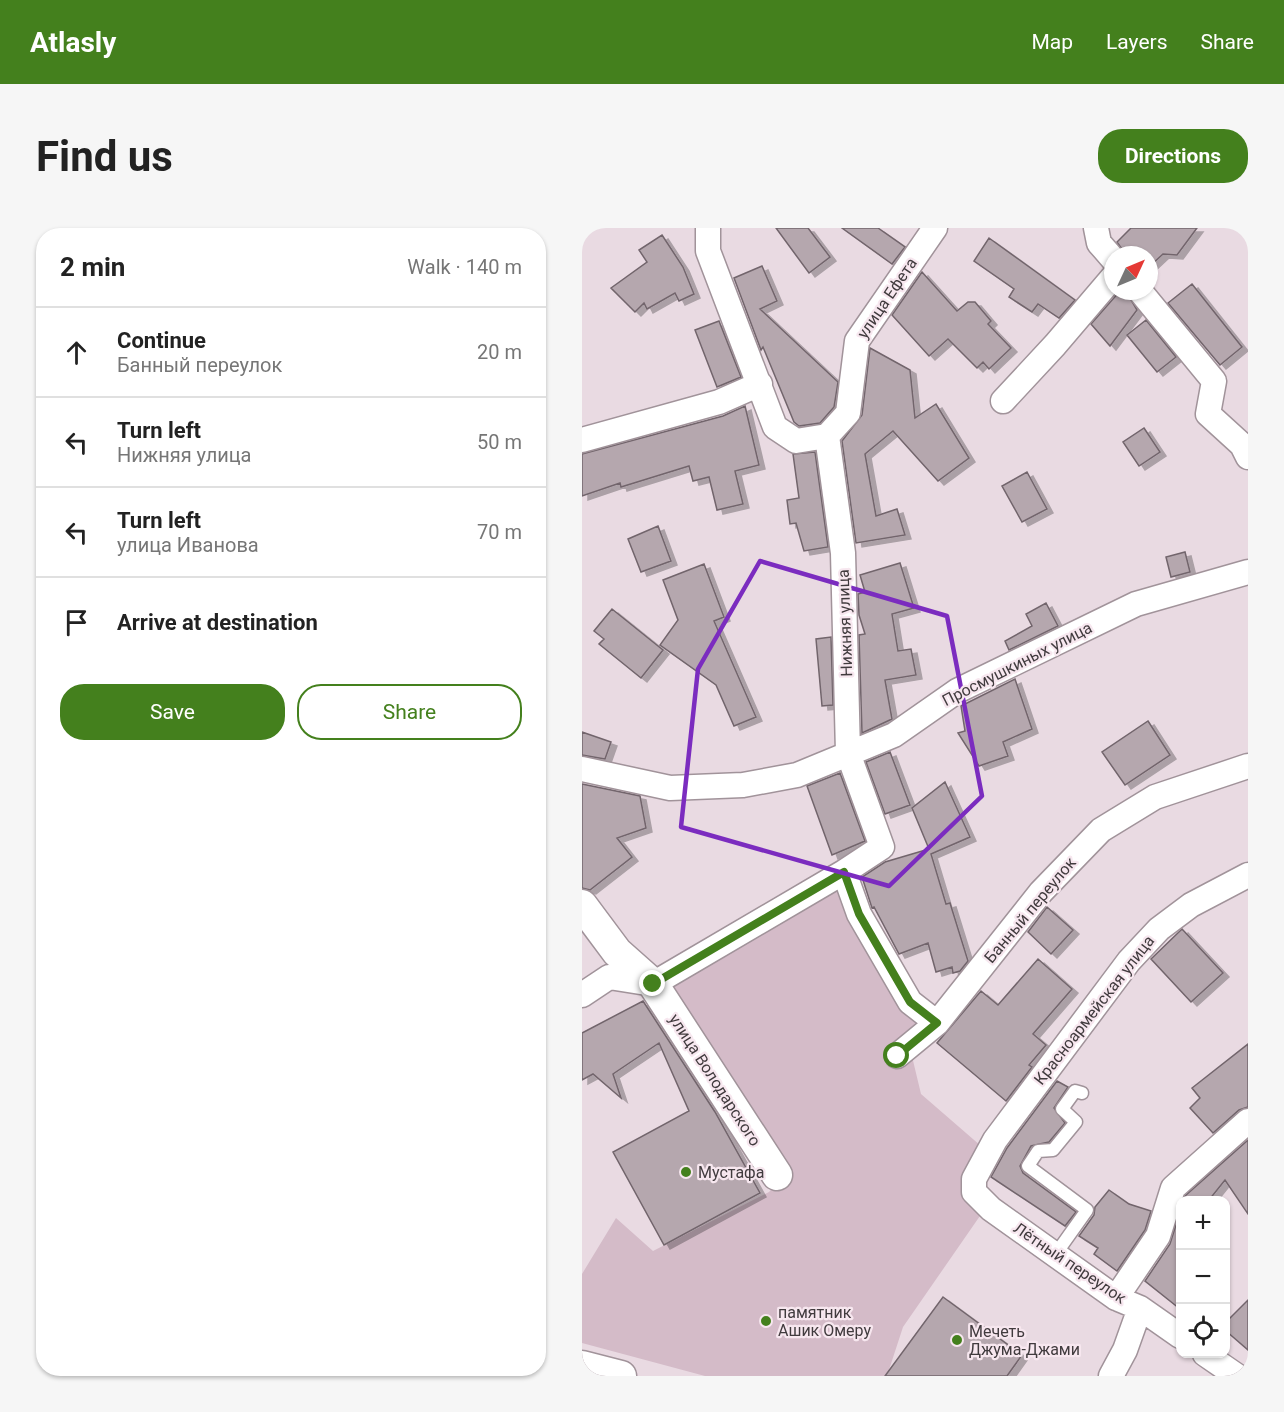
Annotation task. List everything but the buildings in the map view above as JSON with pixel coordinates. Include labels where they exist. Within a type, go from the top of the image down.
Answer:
[{"type":"street","points":[[708,228],[708,251],[775,427],[796,441],[827,436]]},
{"type":"street","name":"улица Ефета","points":[[827,436],[848,413],[857,341],[935,228]]},
{"type":"street","points":[[1096,228],[1099,243],[1104,249]]},
{"type":"street","points":[[1003,400],[1055,345],[1104,288]]},
{"type":"street","points":[[1147,300],[1214,381],[1208,414],[1242,445],[1248,456]]},
{"type":"street","points":[[582,440],[719,402],[760,384]]},
{"type":"street","name":"Нижняя улица","points":[[827,436],[843,553],[848,753],[882,847],[844,872]]},
{"type":"street","name":"Просмушкиных улица","points":[[582,769],[670,788],[743,785],[797,775],[894,735],[957,691],[1136,604],[1248,572]]},
{"type":"street","name":"Банный переулок","points":[[897,1056],[937,1023],[1041,892],[1101,830],[1155,797],[1248,766]]},
{"type":"street","points":[[582,995],[609,977],[653,984],[844,872],[859,914],[910,1002],[937,1023]]},
{"type":"street","name":"Красноармейская улица","points":[[974,1179],[995,1140],[1028,1093],[1130,961],[1159,929],[1183,911],[1248,875]]},
{"type":"street","name":"улица Володарского","points":[[582,905],[617,952],[653,984],[777,1175]]},
{"type":"street","points":[[1116,1298],[1158,1236],[1173,1188],[1248,1121]]},
{"type":"street","name":"Лётный переулок","points":[[974,1179],[974,1192],[991,1209],[1116,1298],[1140,1308],[1176,1333]]},
{"type":"street","points":[[1111,1376],[1125,1350],[1140,1308]]},
{"type":"street","points":[[1212,1358],[1237,1376]]},
{"type":"street","points":[[582,1366],[621,1376]]},
{"type":"lane","points":[[1055,1255],[1087,1210],[1028,1166],[1038,1151],[1053,1150],[1076,1122],[1062,1109],[1075,1091],[1082,1093]]},
{"type":"highlighted area","points":[[760,561],[947,616],[982,796],[889,886],[681,827],[698,669]]},
{"type":"shaded area","points":[[839,879],[933,1028],[910,1048],[921,1094],[981,1146],[982,1213],[903,1327],[887,1376],[705,1376],[582,1343],[582,1274],[616,1218],[653,1251],[769,1192],[783,1177],[657,986]]},
{"type":"place","name":"Мустафа","points":[[686,1172]]},
{"type":"place","name":"памятник Ашик Омеру","points":[[766,1321]]},
{"type":"place","name":"Мечеть Джума-Джами","points":[[957,1340]]},
{"type":"route","points":[[653,984],[844,872],[859,914],[910,1002],[937,1023],[897,1056]]}]
